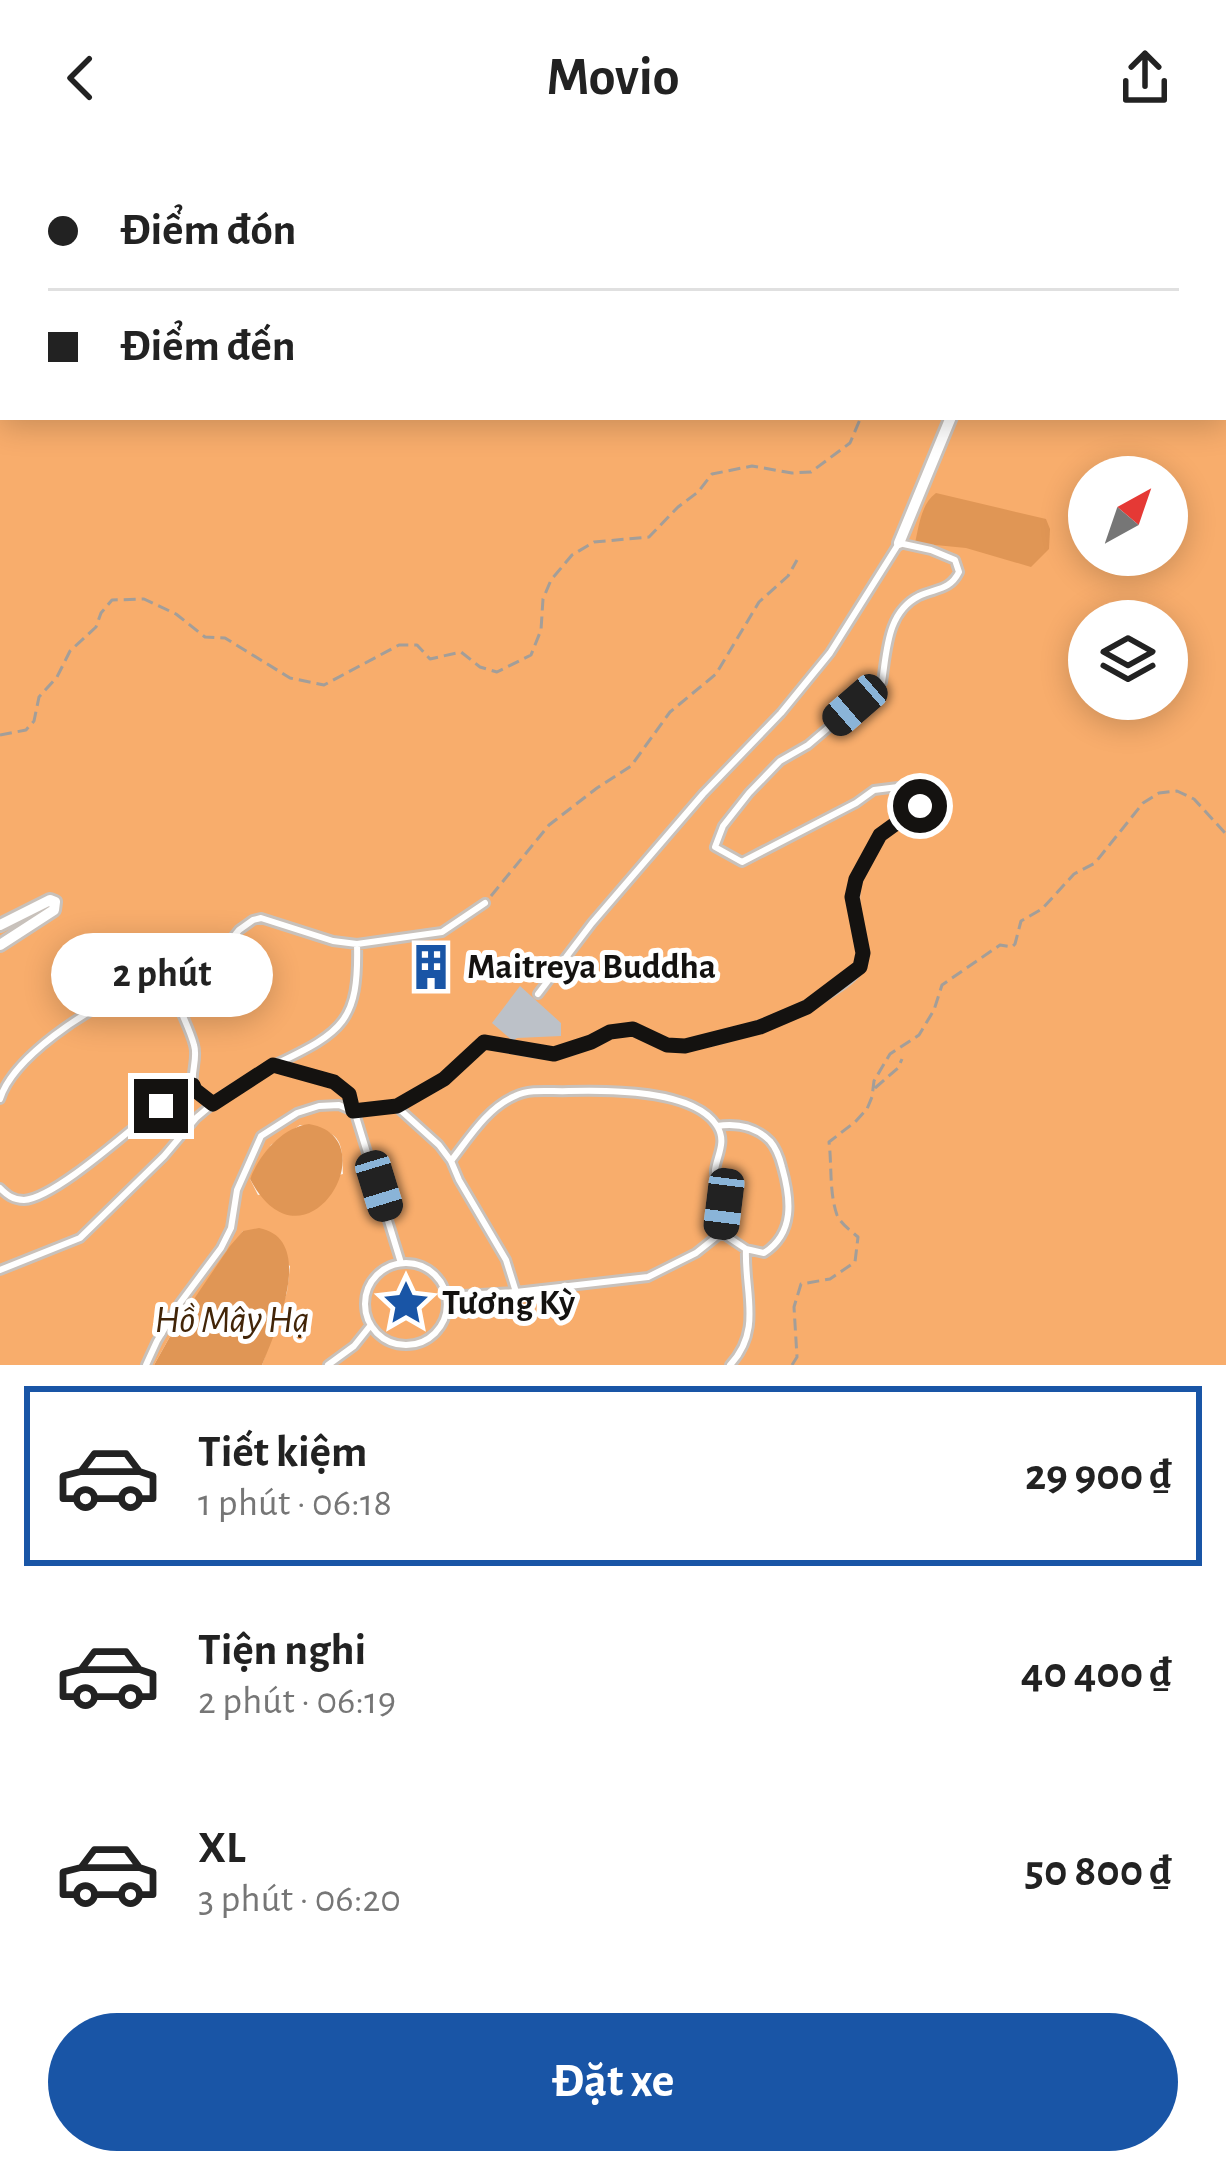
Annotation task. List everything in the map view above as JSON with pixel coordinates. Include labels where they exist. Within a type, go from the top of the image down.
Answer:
[{"type":"street","points":[[899,543],[950,420]]},
{"type":"street","points":[[0,926],[55,902],[53,910],[0,945]]},
{"type":"lane","points":[[146,1365],[231,1228],[237,1190],[261,1136],[297,1113],[319,1106],[339,1105],[353,1111],[397,1106],[444,1079],[484,1042],[554,1054],[610,1032],[633,1029],[667,1045],[685,1046],[760,1027],[807,1007],[860,967],[863,953],[852,897],[856,879],[880,835],[920,806],[923,795],[916,789],[874,790],[742,862],[715,847],[723,826],[780,761],[808,745],[882,682],[889,633],[898,615],[914,598],[956,579],[955,560],[899,543],[830,653],[592,923],[538,994]]},
{"type":"lane","points":[[0,1099],[10,1077],[72,1022],[131,991],[173,980],[222,951],[253,920],[357,944],[442,932],[485,903]]},
{"type":"lane","points":[[0,1270],[80,1238],[213,1104],[332,1034],[352,1008],[357,944]]},
{"type":"lane","points":[[173,980],[178,1008],[194,1042],[193,1085],[213,1104]]},
{"type":"lane","points":[[273,1065],[334,1082],[349,1094],[401,1263]]},
{"type":"lane","points":[[0,1188],[14,1198],[38,1196],[108,1151],[193,1085]]},
{"type":"lane","points":[[446,1296],[648,1277],[696,1253],[721,1233],[724,1204],[716,1186],[715,1165],[722,1143],[717,1126],[704,1113],[675,1100],[635,1091],[518,1094],[482,1122],[451,1161]]},
{"type":"lane","points":[[397,1106],[451,1161],[506,1260],[516,1292]]},
{"type":"lane","points":[[717,1126],[748,1127],[772,1142],[781,1160],[790,1209],[777,1245],[764,1253],[746,1249],[721,1233]]},
{"type":"lane","points":[[730,1365],[749,1335],[746,1249]]},
{"type":"lane","points":[[401,1263],[413,1263],[435,1275],[446,1296],[442,1324],[421,1343],[407,1346],[380,1337],[365,1313],[364,1299],[376,1274],[401,1263]]},
{"type":"lane","points":[[328,1365],[354,1346],[370,1326]]},
{"type":"path","points":[[0,736],[26,730],[34,721],[39,697],[112,600],[144,599],[176,614],[205,637],[225,638],[290,678],[324,685],[398,645],[416,646],[430,659],[461,652],[480,667],[497,672],[531,655],[541,630],[543,599],[551,580],[572,555],[594,542],[649,537],[712,474],[752,466],[811,472],[850,443],[860,420]]},
{"type":"path","points":[[485,903],[549,825],[632,766],[670,712],[716,674],[759,602],[788,576],[797,560]]},
{"type":"path","points":[[792,1365],[797,1357],[794,1307],[801,1284],[830,1280],[855,1262],[858,1237],[838,1219],[829,1142],[867,1109],[874,1081],[890,1054],[919,1035],[942,985],[1000,945],[1016,944],[1021,921],[1042,909],[1074,874],[1094,863],[1143,803],[1159,793],[1177,791],[1194,799],[1226,834]]},
{"type":"path","points":[[873,1089],[902,1058]]},
{"type":"shaded area","points":[[0,420],[1226,420],[1226,1365],[262,1365],[287,1292],[290,1266],[243,1231],[154,1365],[0,1365]],"holes":[[[300,1125],[330,1133],[339,1143],[343,1174],[258,1195],[250,1179],[271,1145]]]},
{"type":"water","points":[[936,493],[1046,519],[1049,549],[1031,567],[966,548],[915,543],[924,509]]},
{"type":"water","points":[[309,1124],[332,1135],[342,1153],[341,1175],[314,1211],[294,1216],[271,1207],[250,1179],[273,1144]]},
{"type":"water","name":"Hồ Mây Hạ","points":[[259,1228],[276,1236],[286,1249],[289,1267],[282,1310],[262,1365],[154,1365],[230,1246],[243,1231]]},
{"type":"building","name":"Maitreya Buddha","points":[[425,952],[446,964],[437,982],[415,971]]},
{"type":"building","points":[[520,986],[561,1023],[561,1036],[513,1041],[492,1023]]},
{"type":"place","name":"Maitreya Buddha","points":[[431,967]]},
{"type":"place","name":"Tương Kỳ","points":[[406,1303]]},
{"type":"route","points":[[161,1106],[193,1085],[213,1104],[273,1065],[334,1082],[349,1094],[353,1111],[397,1106],[444,1079],[484,1042],[554,1054],[610,1032],[633,1029],[667,1045],[685,1046],[760,1027],[807,1007],[860,967],[863,953],[852,897],[856,879],[880,835],[920,806]]}]
